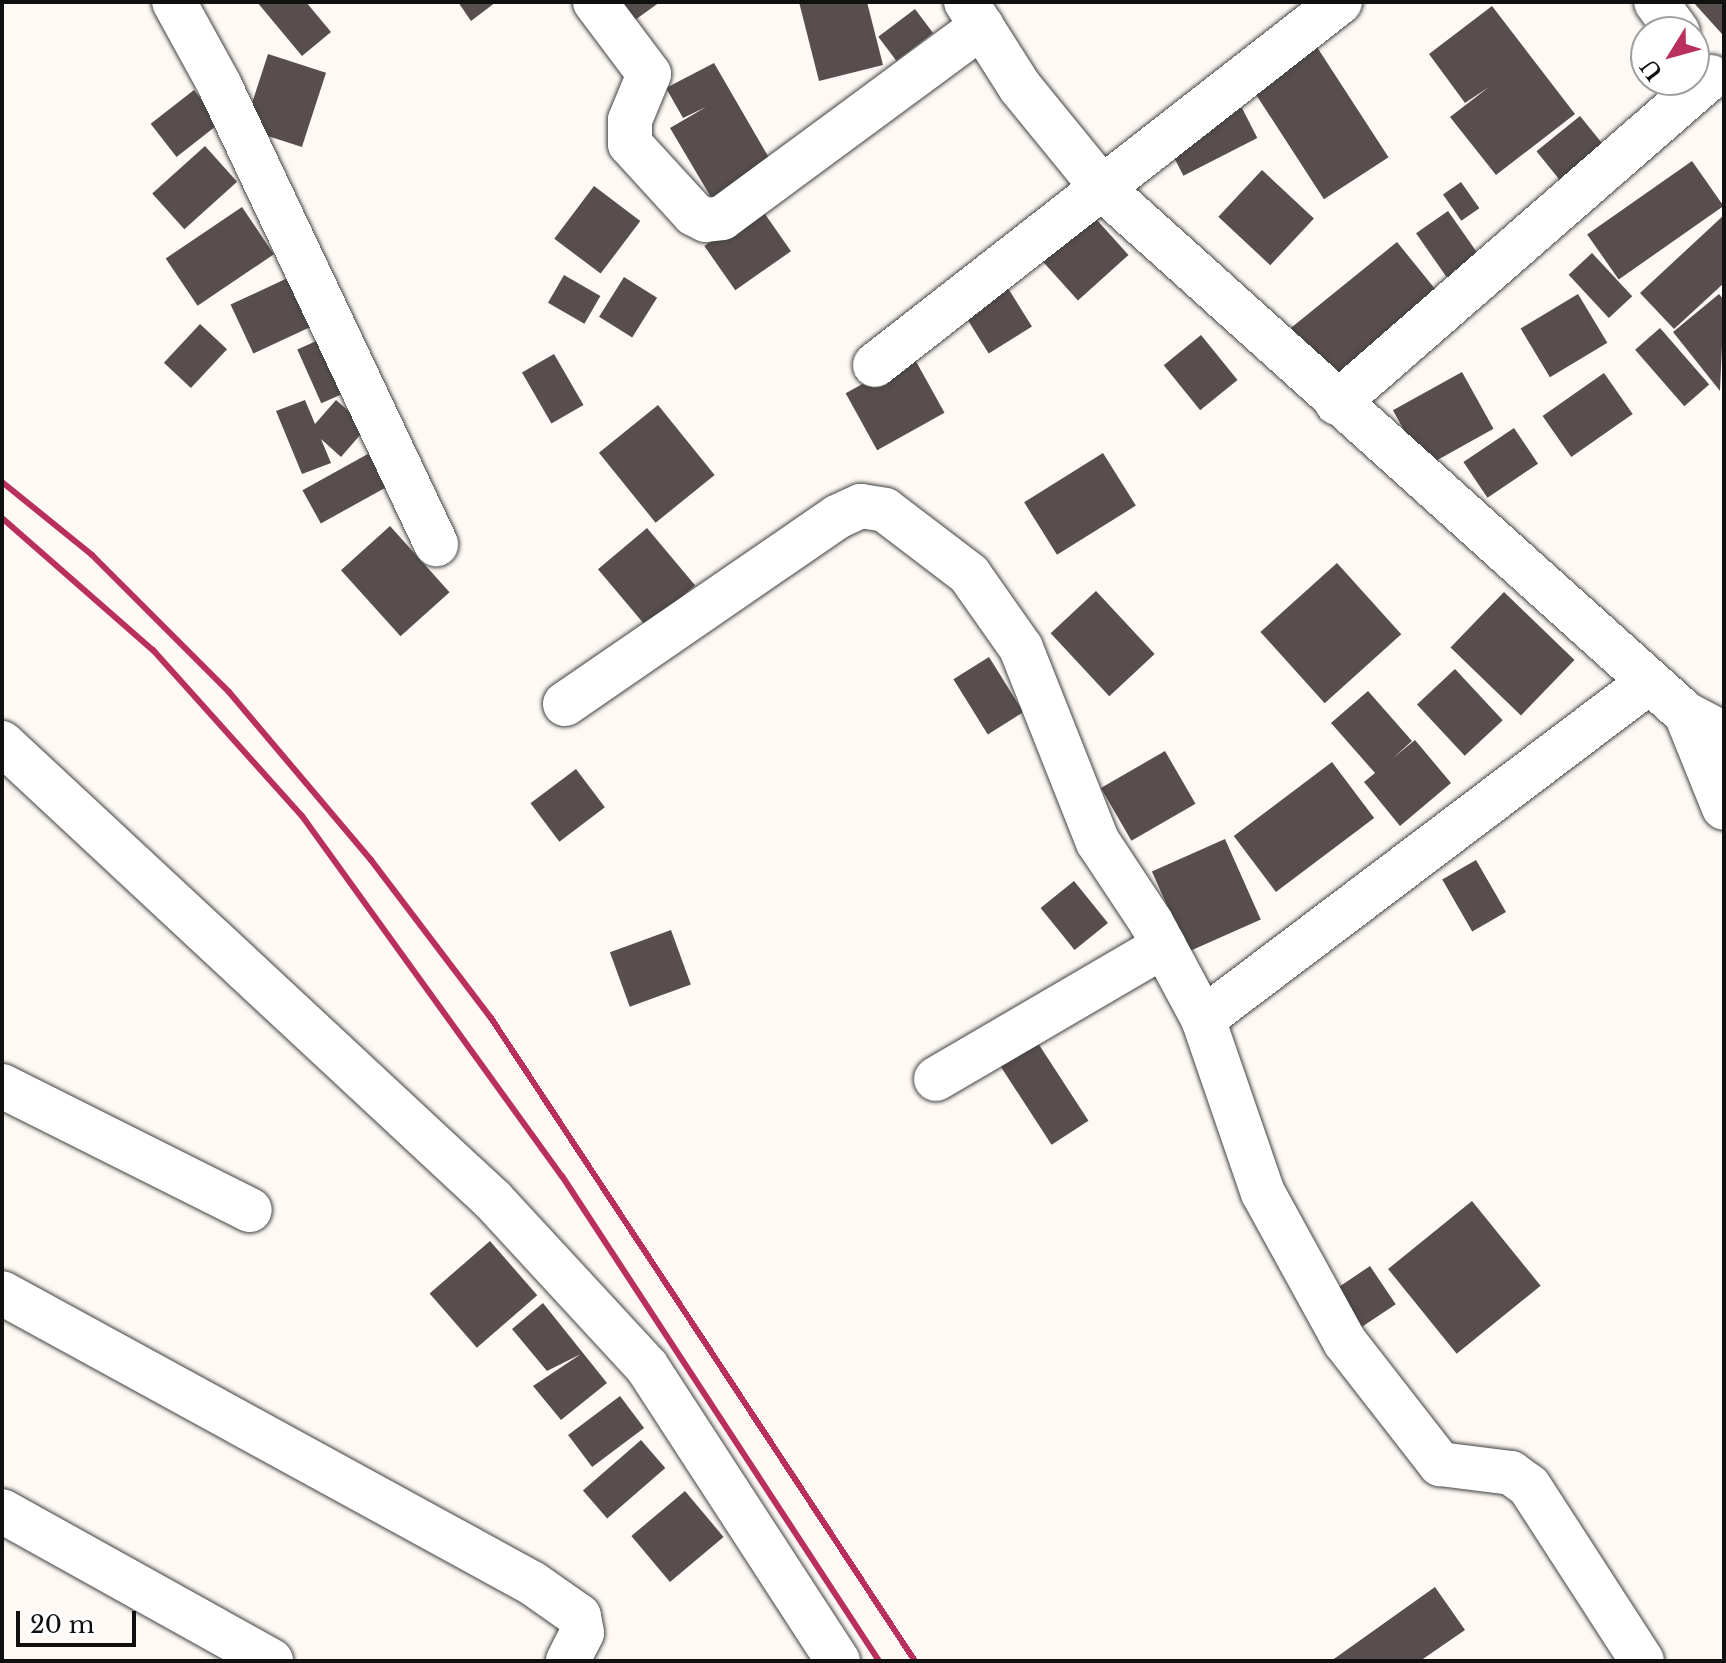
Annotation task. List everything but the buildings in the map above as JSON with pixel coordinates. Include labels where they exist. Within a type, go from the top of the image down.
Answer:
[{"type":"street","points":[[174,2],[219,84],[436,544]]},
{"type":"street","points":[[595,2],[649,74],[630,120],[630,144],[694,214],[706,220],[722,218],[974,14],[1020,87],[1104,190],[1337,403],[1502,543],[1649,682],[1686,714],[1724,734]]},
{"type":"street","points":[[875,365],[1104,190],[1340,2]]},
{"type":"street","points":[[1337,403],[1686,96]]},
{"type":"street","points":[[565,704],[837,517],[861,506],[885,510],[969,574],[1021,648],[1098,842],[1164,946],[1203,1019],[1263,1193],[1345,1342],[1440,1464],[1511,1473],[1529,1486],[1642,1661]]},
{"type":"street","points":[[1203,1019],[1649,682]]},
{"type":"street","points":[[1686,714],[1724,808]]},
{"type":"street","points":[[2,743],[493,1200],[647,1367],[838,1661]]},
{"type":"street","points":[[936,1079],[1164,946]]},
{"type":"street","points":[[2,1086],[250,1210]]},
{"type":"street","points":[[2,1293],[532,1583],[579,1616],[582,1633],[568,1661]]},
{"type":"street","points":[[2,1511],[271,1661]]},
{"type":"railway","points":[[2,482],[92,555],[229,692],[371,860],[491,1018],[915,1661]]},
{"type":"railway","points":[[2,518],[153,650],[302,816],[562,1176],[879,1661]]}]
